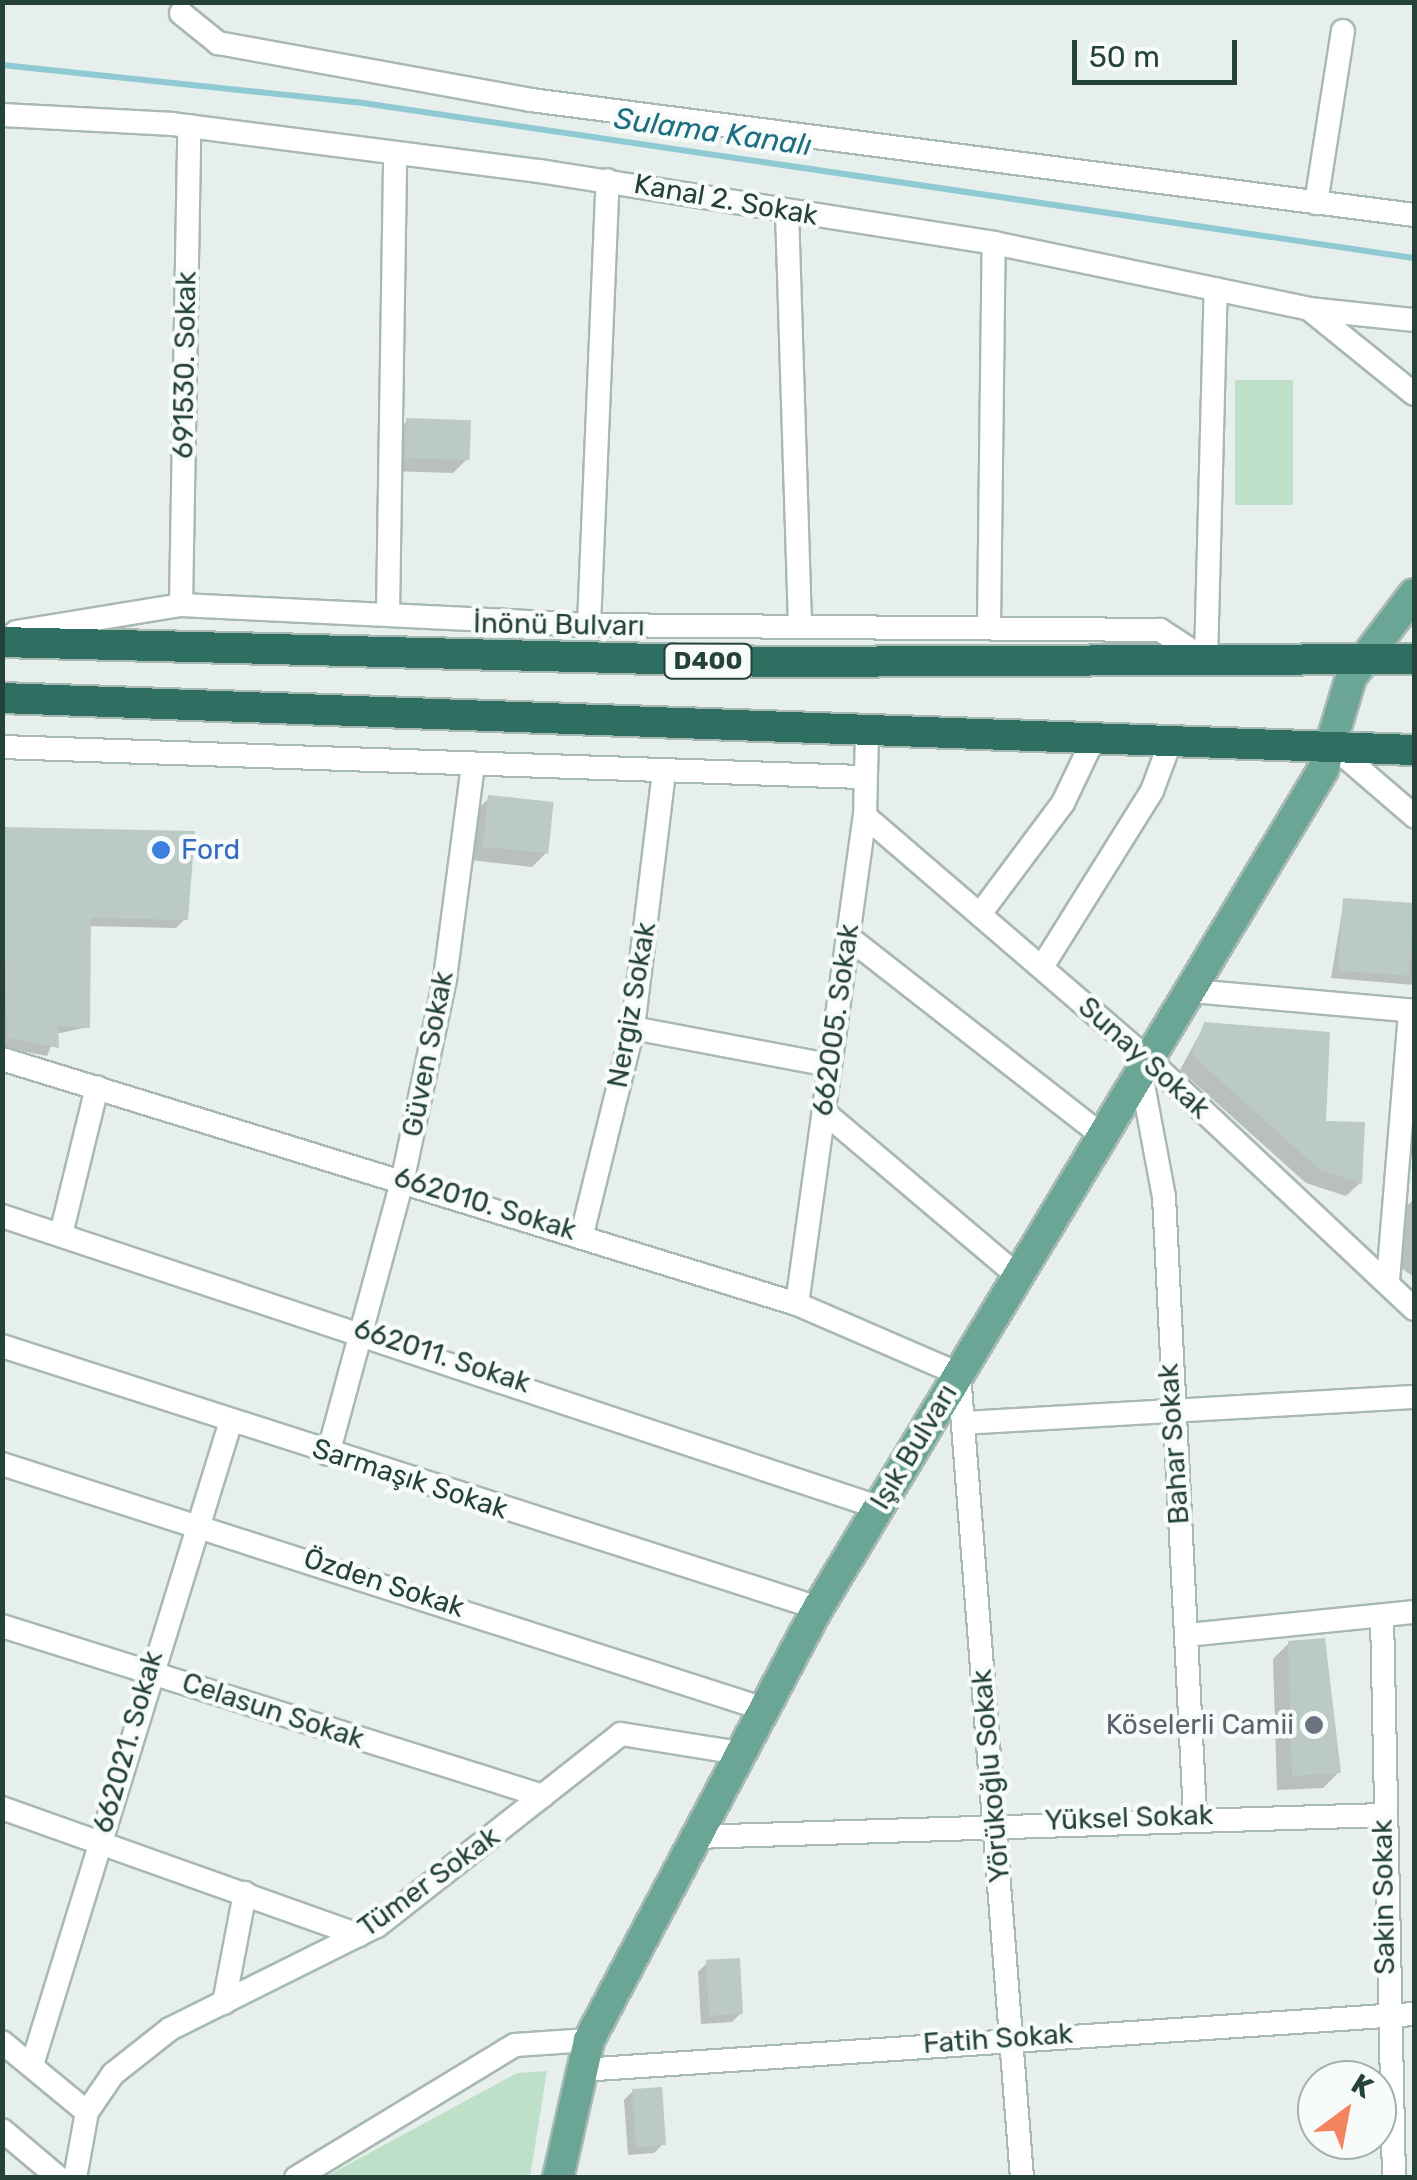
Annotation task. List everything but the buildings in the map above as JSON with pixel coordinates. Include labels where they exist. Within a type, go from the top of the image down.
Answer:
[{"type":"highway","name":"İnönü Bulvarı","points":[[2,638],[588,659],[1414,659]]},
{"type":"highway","points":[[2,698],[868,736],[1413,748]]},
{"type":"main road","name":"Işık Bulvarı","points":[[558,2178],[585,2055],[818,1608],[1192,990],[1334,747],[1351,677],[1414,594]]},
{"type":"street","points":[[181,13],[218,43],[531,100],[1414,215]]},
{"type":"street","points":[[1316,203],[1343,31]]},
{"type":"street","name":"Kanal 2. Sokak","points":[[2,115],[188,126],[608,180],[994,244],[1309,309],[1414,394]]},
{"type":"street","name":"691530. Sokak","points":[[182,605],[188,126]]},
{"type":"street","points":[[388,612],[395,154]]},
{"type":"street","points":[[589,624],[608,180]]},
{"type":"street","points":[[787,211],[800,627]]},
{"type":"street","points":[[989,625],[994,244]]},
{"type":"street","points":[[1206,660],[1216,289]]},
{"type":"street","points":[[1309,309],[1414,320]]},
{"type":"street","points":[[2,638],[182,605],[589,624],[989,625],[1160,630],[1206,660]]},
{"type":"street","name":"662005. Sokak","points":[[797,1304],[866,816],[862,778],[868,736]]},
{"type":"street","points":[[980,914],[1063,803],[1093,740]]},
{"type":"street","points":[[1042,967],[1152,791],[1171,740]]},
{"type":"street","points":[[2,747],[664,774],[862,778]]},
{"type":"street","points":[[1334,747],[1414,816]]},
{"type":"street","name":"Güven Sokak","points":[[328,1454],[402,1178],[445,978],[473,765]]},
{"type":"street","name":"Nergiz Sokak","points":[[582,1234],[633,1028],[664,774]]},
{"type":"street","name":"Sunay Sokak","points":[[866,816],[1042,967],[1145,1067],[1388,1281],[1414,1309]]},
{"type":"street","points":[[848,936],[1103,1136]]},
{"type":"street","points":[[1192,990],[1412,1011],[1388,1281]]},
{"type":"street","points":[[633,1028],[829,1065]]},
{"type":"street","name":"662010. Sokak","points":[[2,1059],[402,1178],[797,1304],[959,1374]]},
{"type":"street","name":"Bahar Sokak","points":[[1145,1067],[1164,1197],[1170,1411],[1188,1634],[1195,1815]]},
{"type":"street","points":[[62,1234],[97,1087]]},
{"type":"street","points":[[824,1112],[1018,1276]]},
{"type":"street","name":"662011. Sokak","points":[[2,1216],[363,1329],[878,1507]]},
{"type":"street","name":"Sarmaşık Sokak","points":[[2,1346],[328,1454],[818,1608]]},
{"type":"street","name":"Yörükoğlu Sokak","points":[[959,1374],[1022,2178]]},
{"type":"street","points":[[963,1423],[1414,1397]]},
{"type":"street","name":"662021. Sokak","points":[[32,2065],[147,1671],[199,1524],[230,1421]]},
{"type":"street","name":"Özden Sokak","points":[[2,1464],[199,1524],[764,1709]]},
{"type":"street","points":[[1188,1634],[1414,1612]]},
{"type":"street","name":"Sakin Sokak","points":[[1382,1616],[1386,2014],[1394,2178]]},
{"type":"street","name":"Celasun Sokak","points":[[2,1626],[543,1796]]},
{"type":"street","name":"Tümer Sokak","points":[[76,2178],[87,2112],[113,2074],[224,2002],[359,1935],[621,1734],[740,1753]]},
{"type":"street","points":[[2,1808],[100,1838],[359,1935]]},
{"type":"street","name":"Yüksel Sokak","points":[[695,1838],[1195,1815],[1384,1815]]},
{"type":"street","points":[[224,2002],[245,1892]]},
{"type":"street","name":"Fatih Sokak","points":[[296,2178],[515,2045],[585,2055],[1010,2037],[1414,2014]]},
{"type":"street","points":[[2,2042],[87,2112]]},
{"type":"street","points":[[2,2130],[59,2178]]},
{"type":"green space","points":[[1235,380],[1293,380],[1293,505],[1235,505]]},
{"type":"green space","points":[[547,2071],[530,2177],[325,2177],[517,2073]]},
{"type":"waterway","name":"Sulama Kanalı","points":[[2,65],[356,102],[1414,258]]},
{"type":"place","name":"Ford","points":[[161,850]]},
{"type":"place","name":"Köselerli Camii","points":[[1314,1725]]}]
